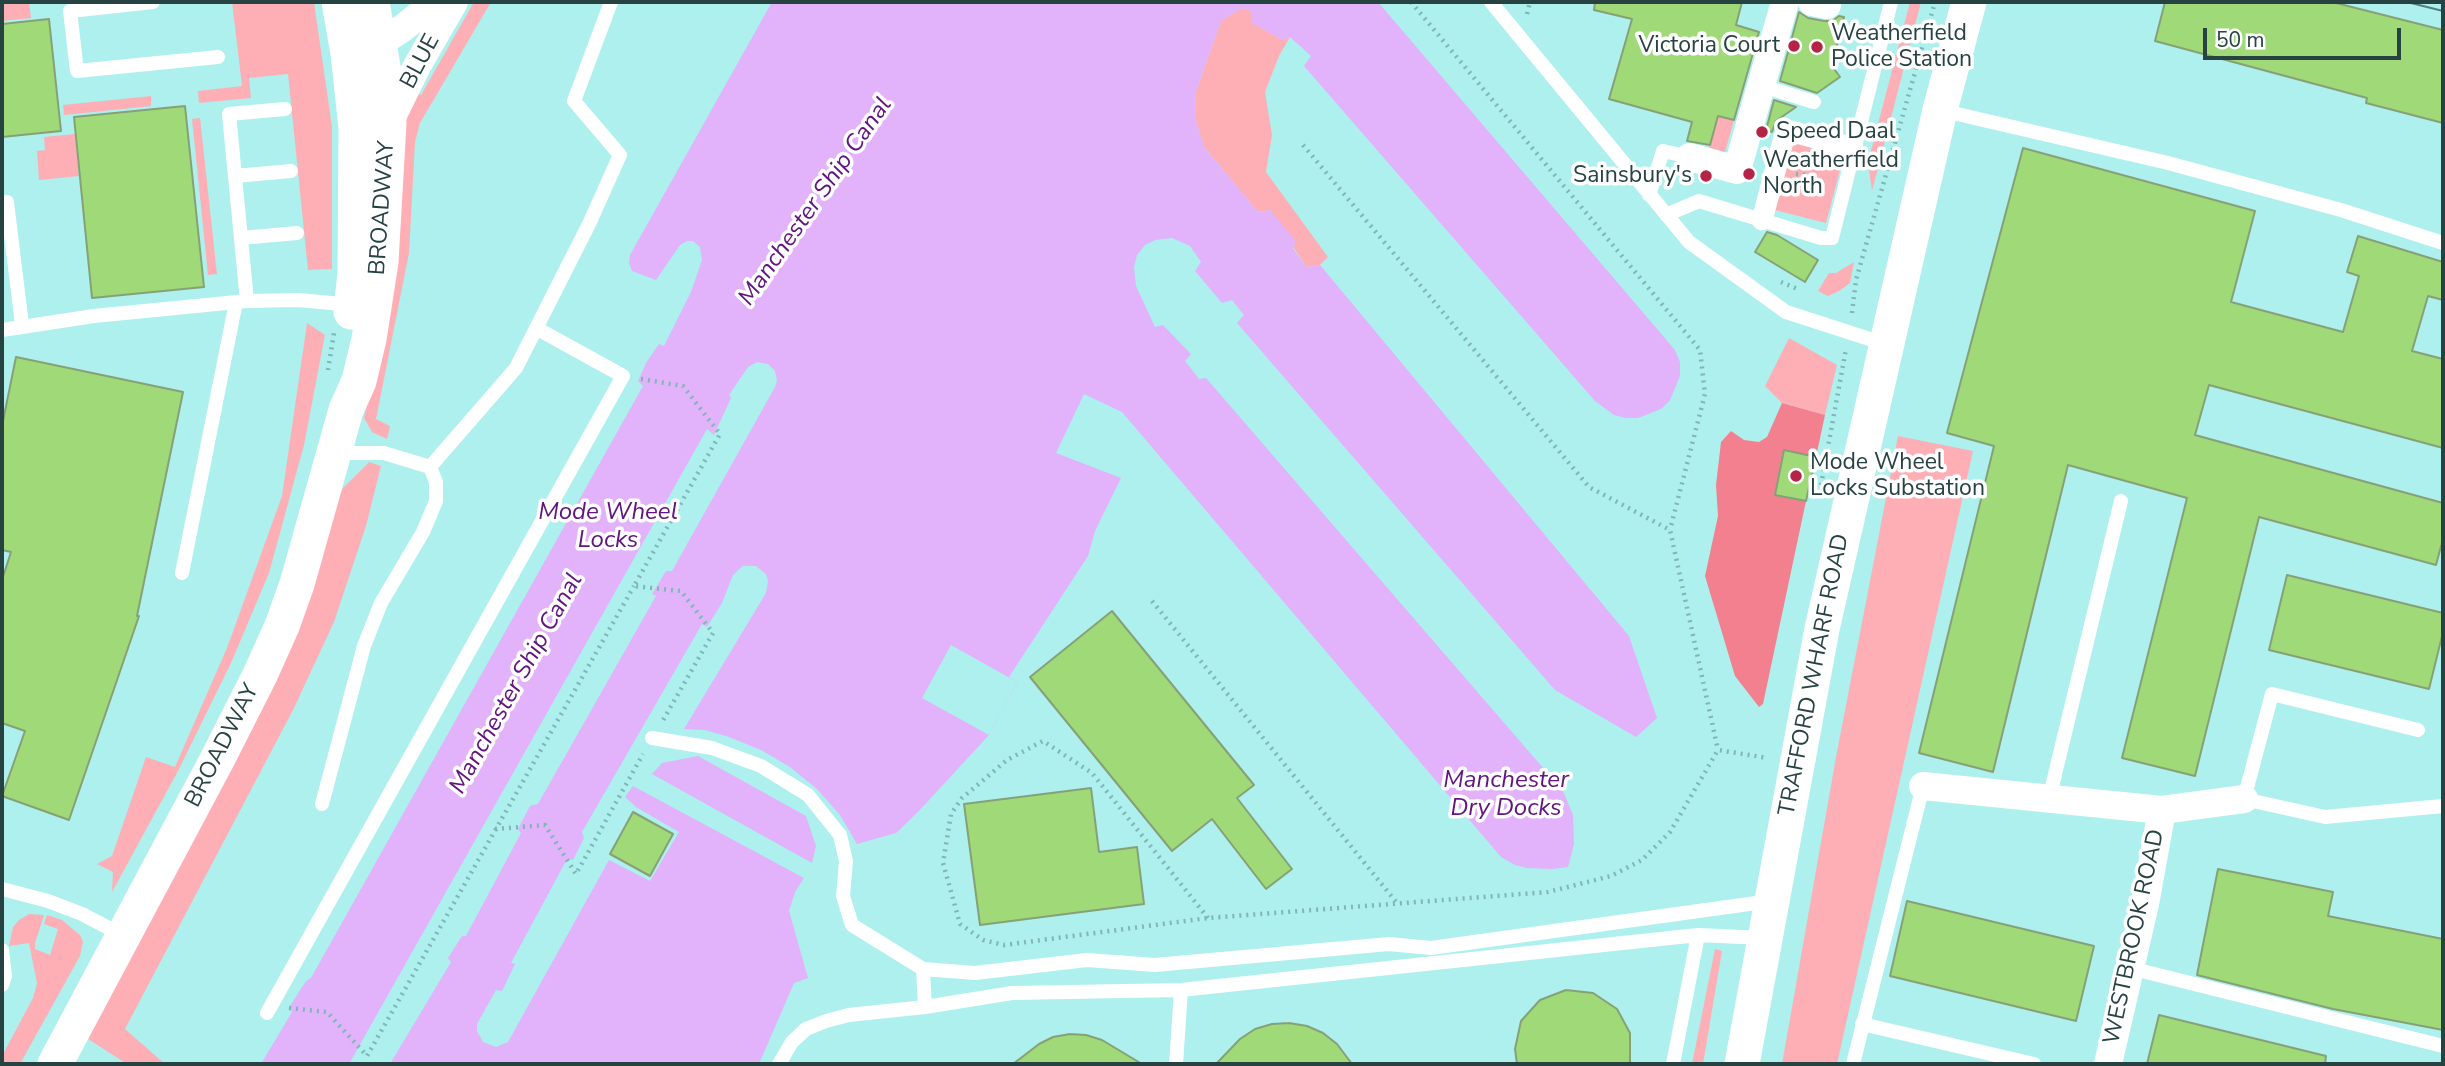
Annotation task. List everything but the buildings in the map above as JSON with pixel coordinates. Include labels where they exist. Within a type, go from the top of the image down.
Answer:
[{"type":"street","name":"BROADWAY","points":[[55,1064],[218,758],[276,638],[296,584],[346,410],[359,381],[369,339],[357,306],[356,128],[348,53],[339,2]]},
{"type":"street","name":"BROADWAY","points":[[357,306],[381,262],[389,123],[387,90],[372,2]]},
{"type":"street","name":"BROADWAY","points":[[346,410],[348,340],[357,306],[370,195],[366,52],[403,28],[435,2]]},
{"type":"street","name":"BLUE","points":[[389,123],[417,66],[454,2]]},
{"type":"street","points":[[1690,158],[1737,170],[1785,2]]},
{"type":"street","name":"TRAFFORD WHARF ROAD","points":[[1742,1064],[1822,629],[1885,344],[1940,110],[1969,2]]},
{"type":"street","points":[[1762,220],[1786,130],[1853,148]]},
{"type":"street","name":"WESTBROOK ROAD","points":[[1923,786],[2162,810],[2244,799]]},
{"type":"street","name":"WESTBROOK ROAD","points":[[2108,1064],[2146,904],[2162,810]]},
{"type":"lane","points":[[153,2],[70,10],[77,72],[218,57]]},
{"type":"lane","points":[[430,467],[516,368],[589,224],[620,155],[574,101],[611,2]]},
{"type":"lane","points":[[1490,2],[1503,8],[1689,242],[1786,312],[1885,344]]},
{"type":"lane","points":[[1666,215],[1699,201],[1821,238],[1832,238],[1891,2]]},
{"type":"lane","points":[[1762,86],[1814,102]]},
{"type":"lane","points":[[182,573],[242,301],[241,238],[229,114],[285,109]]},
{"type":"lane","points":[[1940,110],[2014,125],[2181,167],[2342,210],[2443,243]]},
{"type":"lane","points":[[1649,195],[1662,151],[1690,158]]},
{"type":"lane","points":[[235,176],[291,171]]},
{"type":"lane","points":[[7,202],[22,325]]},
{"type":"lane","points":[[241,238],[297,233]]},
{"type":"lane","points":[[2,330],[22,325],[242,301],[299,300],[357,306]]},
{"type":"lane","points":[[269,1010],[623,376],[536,328]]},
{"type":"lane","points":[[335,453],[384,453],[430,467]]},
{"type":"lane","points":[[322,804],[363,646],[381,603],[423,532],[436,501],[436,482],[430,467]]},
{"type":"lane","points":[[2049,799],[2121,501]]},
{"type":"lane","points":[[2418,730],[2272,694],[2244,799],[2325,817],[2443,806]]},
{"type":"lane","points":[[652,738],[712,748],[761,766],[808,795],[839,835],[846,861],[842,896],[852,925],[923,969],[975,973],[1087,960],[1155,965],[1389,944],[1431,948],[1771,901]]},
{"type":"lane","points":[[1853,1064],[1923,786]]},
{"type":"lane","points":[[2,889],[48,901],[82,914],[124,936]]},
{"type":"lane","points":[[779,1064],[793,1042],[806,1029],[826,1021],[849,1015],[925,1007],[1012,993],[1181,990],[1698,935],[1764,938]]},
{"type":"lane","points":[[1674,1064],[1698,935]]},
{"type":"lane","points":[[2,950],[5,976],[2,985]]},
{"type":"lane","points":[[2130,968],[2443,1046]]},
{"type":"lane","points":[[923,969],[925,1007]]},
{"type":"lane","points":[[1176,1064],[1181,990]]},
{"type":"lane","points":[[1863,1024],[2034,1064]]},
{"type":"path","points":[[1208,918],[1091,773],[1043,741],[1007,760],[962,798],[951,814],[943,863],[960,924],[983,940],[1004,945],[1208,918],[1548,892],[1611,876],[1642,860],[1670,832],[1718,750],[1670,530],[1704,394],[1700,350],[1411,2]]},
{"type":"path","points":[[1855,291],[1935,2]]},
{"type":"path","points":[[1303,145],[1589,487],[1670,530]]},
{"type":"path","points":[[1784,177],[1808,175],[1834,191]]},
{"type":"path","points":[[327,372],[357,306]]},
{"type":"path","points":[[269,1010],[327,1012],[367,1056],[720,434],[683,386],[623,376]]},
{"type":"path","points":[[495,830],[545,825],[576,874],[713,633],[681,591],[634,586]]},
{"type":"path","points":[[1152,601],[1398,903]]},
{"type":"path","points":[[1718,750],[1797,762]]},
{"type":"shaded area","points":[[2,2],[29,2],[31,18],[2,21]]},
{"type":"shaded area","points":[[232,2],[314,2],[332,127],[332,269],[308,270],[288,74],[249,78],[251,98],[199,103],[198,91],[242,86]]},
{"type":"shaded area","points":[[474,2],[491,2],[420,123],[415,142],[409,253],[376,419],[390,426],[387,439],[372,432],[364,418],[385,308],[401,123],[413,91],[421,95]]},
{"type":"shaded area","points":[[1910,2],[1921,2],[1872,191],[1868,162]]},
{"type":"shaded area","points":[[1242,8],[1252,11],[1253,23],[1282,40],[1290,37],[1279,56],[1265,92],[1272,135],[1266,172],[1328,257],[1320,265],[1306,267],[1270,210],[1258,212],[1204,147],[1195,118],[1196,91],[1221,21]]},
{"type":"shaded area","points":[[151,96],[151,106],[64,115],[63,105]]},
{"type":"shaded area","points":[[1718,116],[1734,120],[1724,156],[1707,154]]},
{"type":"shaded area","points":[[200,118],[217,274],[208,275],[192,119]]},
{"type":"shaded area","points":[[75,134],[79,176],[39,180],[37,151],[45,150],[44,137]]},
{"type":"shaded area","points":[[1794,141],[1844,155],[1826,223],[1775,210]]},
{"type":"shaded area","points":[[1854,262],[1850,283],[1828,296],[1818,291],[1829,273],[1836,273]]},
{"type":"shaded area","points":[[307,323],[325,335],[304,445],[269,573],[231,663],[178,771],[112,892],[113,872],[97,864],[112,856],[146,757],[175,767],[227,648],[282,496]]},
{"type":"shaded area","points":[[1789,338],[1837,365],[1825,415],[1782,403],[1765,386]]},
{"type":"shaded area","points":[[1782,403],[1825,415],[1816,457],[1785,450],[1776,494],[1806,501],[1763,704],[1759,707],[1735,676],[1705,576],[1718,516],[1716,485],[1721,442],[1731,431],[1744,440],[1759,442],[1767,437]]},
{"type":"shaded area","points":[[1898,436],[1973,451],[1837,1064],[1782,1064],[1836,757]]},
{"type":"shaded area","points":[[369,462],[381,466],[366,526],[334,622],[293,710],[125,1029],[165,1064],[127,1064],[88,1039],[313,584],[342,489]]},
{"type":"shaded area","points":[[29,914],[44,915],[35,949],[50,955],[58,929],[44,924],[47,915],[62,920],[80,935],[83,942],[80,956],[20,1064],[2,1064],[2,1056],[33,998],[37,983],[29,943],[9,946],[13,927]]},
{"type":"shaded area","points":[[1715,949],[1722,951],[1703,1064],[1692,1064]]},
{"type":"water","points":[[772,2],[1378,2],[1675,350],[1680,362],[1680,376],[1670,400],[1661,409],[1638,418],[1626,418],[1614,415],[1595,401],[1304,66],[1311,56],[1290,37],[1282,40],[1252,23],[1251,11],[1242,8],[1221,21],[1196,91],[1195,118],[1204,147],[1258,212],[1270,210],[1296,241],[1293,248],[1306,267],[1320,265],[1629,636],[1657,718],[1636,737],[1555,690],[1237,323],[1244,315],[1232,300],[1222,303],[1195,271],[1201,262],[1190,246],[1172,238],[1155,240],[1145,245],[1137,255],[1134,267],[1136,286],[1155,327],[1163,325],[1191,354],[1185,361],[1199,379],[1206,378],[1563,791],[1573,815],[1574,844],[1568,867],[1527,868],[1501,857],[1122,412],[1084,394],[1056,453],[1121,478],[1095,531],[1088,556],[1009,677],[1017,682],[989,735],[918,812],[896,833],[857,844],[840,815],[817,789],[790,767],[761,750],[729,737],[705,730],[684,729],[766,593],[766,574],[756,566],[743,566],[733,575],[722,603],[707,627],[702,624],[582,832],[584,838],[573,860],[567,859],[511,963],[515,964],[502,991],[496,990],[477,1024],[477,1031],[483,1042],[496,1047],[508,1042],[609,860],[650,881],[679,832],[636,807],[625,797],[633,786],[804,878],[795,892],[789,911],[808,978],[794,983],[759,1064],[390,1064],[451,962],[448,958],[462,936],[466,936],[521,833],[518,829],[530,806],[538,804],[656,596],[652,594],[666,571],[672,571],[775,387],[775,371],[768,364],[757,362],[748,367],[729,395],[731,398],[714,435],[707,429],[349,1064],[261,1064],[292,1012],[290,1006],[306,981],[311,978],[643,386],[638,381],[646,363],[659,344],[664,346],[691,292],[702,260],[700,247],[693,241],[680,245],[656,280],[632,271],[630,255]]},
{"type":"water","points":[[698,756],[806,816],[816,846],[812,863],[652,774],[662,763]]},
{"type":"pier","points":[[951,645],[1017,682],[989,735],[922,698]]},
{"type":"tram line","points":[[2407,2],[2443,11]]},
{"type":"place","name":"Victoria Court","points":[[1794,46]]},
{"type":"place","name":"Weatherfield Police Station","points":[[1817,47]]},
{"type":"place","name":"Speed Daal","points":[[1762,132]]},
{"type":"place","name":"Weatherfield North","points":[[1749,174]]},
{"type":"place","name":"Sainsbury's","points":[[1706,176]]},
{"type":"place","name":"Mode Wheel Locks Substation","points":[[1796,476]]},
{"type":"water label","name":"Manchester Ship Canal","points":[[816,202]]},
{"type":"water label","name":"Mode Wheel Locks","points":[[608,527]]},
{"type":"water label","name":"Manchester Ship Canal","points":[[517,684]]},
{"type":"water label","name":"Manchester Dry Docks","points":[[1506,795]]}]
